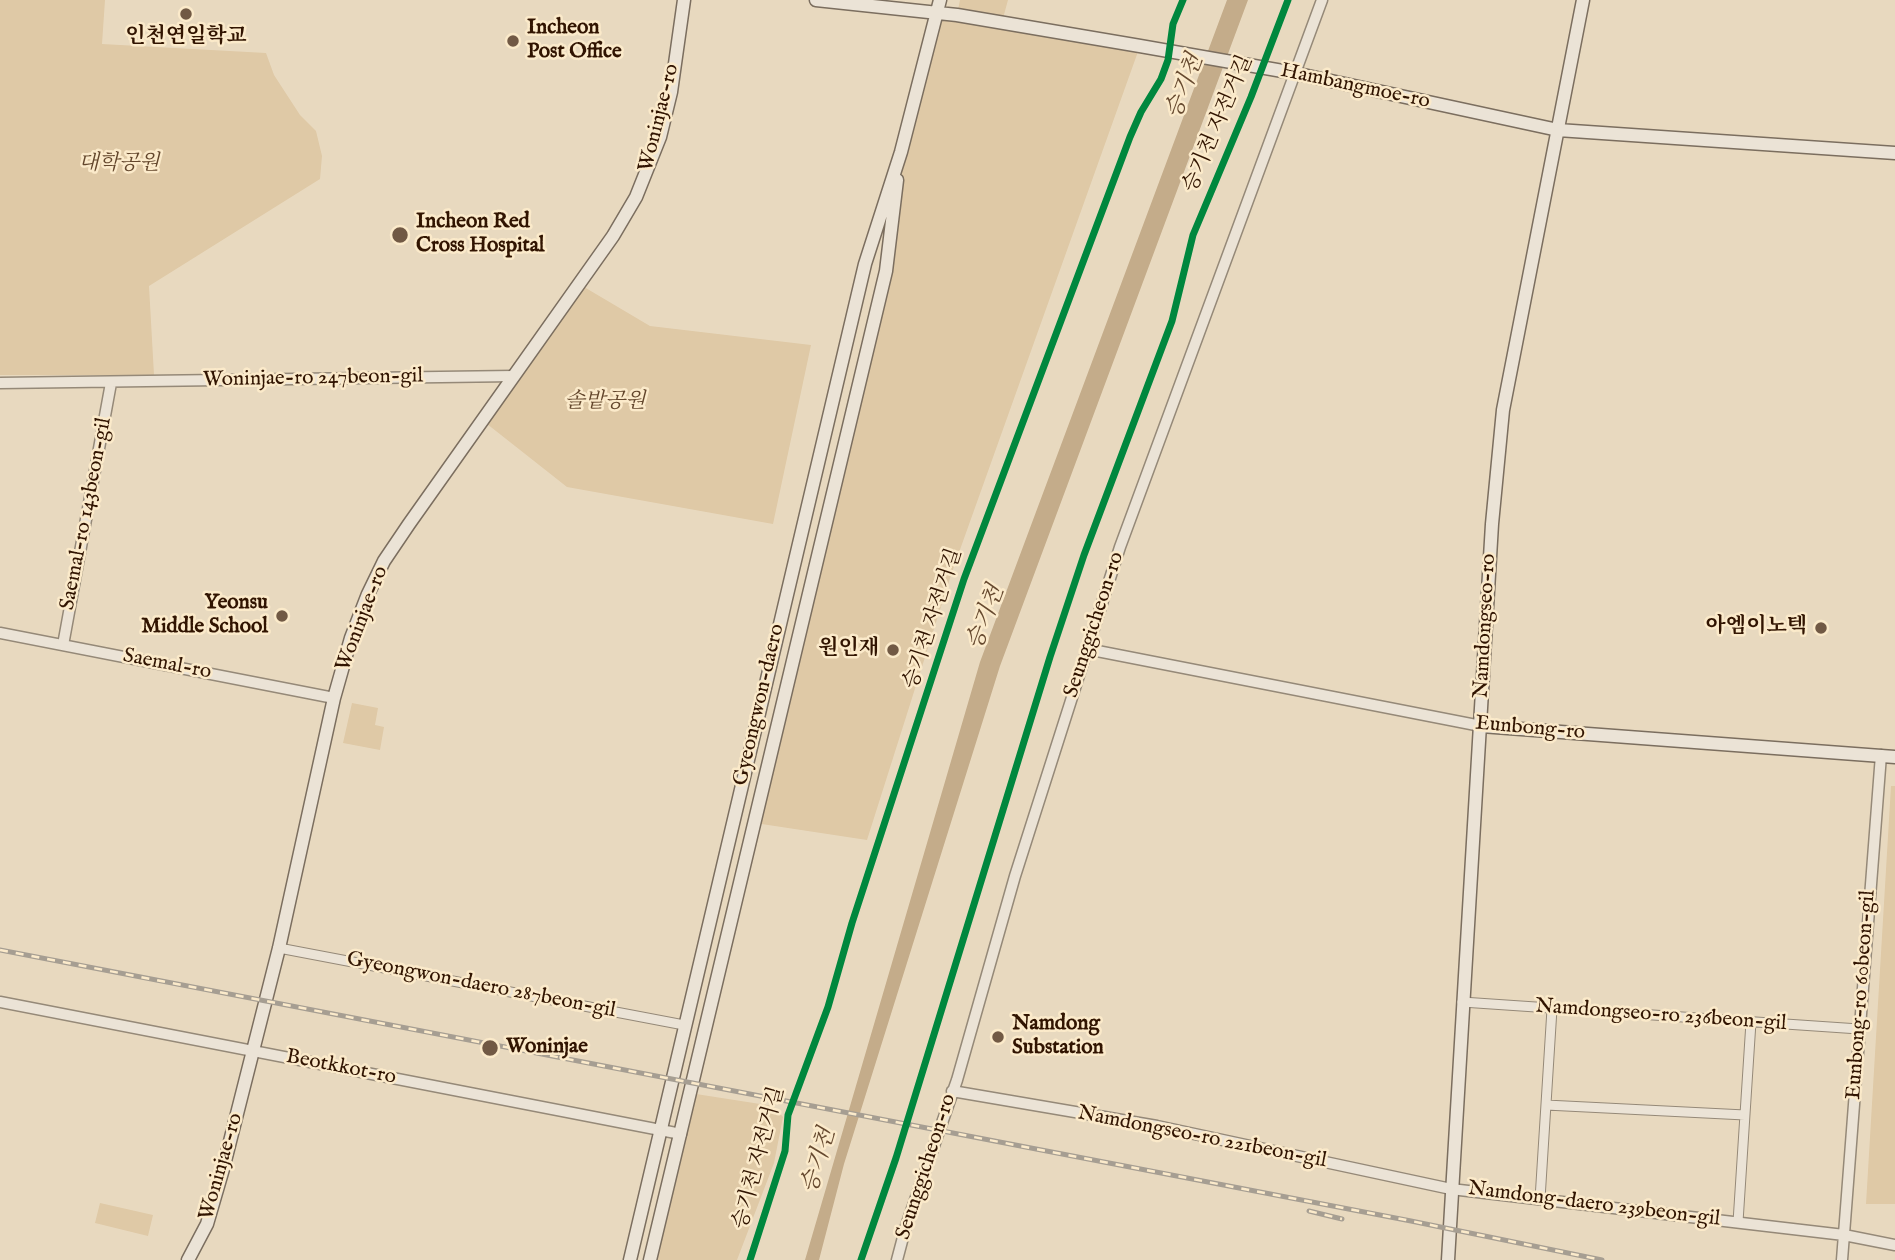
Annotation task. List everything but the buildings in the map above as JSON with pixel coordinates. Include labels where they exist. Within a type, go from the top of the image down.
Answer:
[{"type":"main road","name":"Woninjae-ro","points":[[188,1260],[208,1224],[254,1051],[334,698],[351,638],[384,561],[613,236],[643,182],[660,137],[671,92],[684,0]]},
{"type":"main road","name":"Hambangmoe-ro","points":[[816,0],[1002,22],[1140,46],[1294,73],[1558,130],[1895,153]]},
{"type":"main road","name":"Gyeongwon-daero","points":[[630,1260],[864,264],[901,152],[940,0]]},
{"type":"main road","name":"Namdongseo-ro","points":[[1447,1260],[1492,524],[1503,410],[1583,0]]},
{"type":"main road","name":"Gyeongwon-daero","points":[[650,1260],[886,271],[901,152]]},
{"type":"main road","name":"Eunbong-ro","points":[[1480,726],[1895,757]]},
{"type":"street","name":"Seunggicheon-ro","points":[[897,1260],[952,1091],[1014,876],[1147,469],[1321,0]]},
{"type":"street","name":"Woninjae-ro 247beon-gil","points":[[0,383],[514,376]]},
{"type":"street","name":"Saemal-ro 143beon-gil","points":[[63,645],[111,383]]},
{"type":"street","name":"Saemal-ro","points":[[0,633],[334,698]]},
{"type":"street","name":"Eunbong-ro","points":[[1087,649],[1480,726]]},
{"type":"street","name":"Eunbong-ro 60beon-gil","points":[[1842,1260],[1881,755]]},
{"type":"street","name":"Gyeongwon-daero 287beon-gil","points":[[279,948],[684,1025]]},
{"type":"street","name":"Namdongseo-ro 236beon-gil","points":[[1462,1002],[1859,1029]]},
{"type":"street","name":"Beotkkot-ro","points":[[0,1003],[681,1133]]},
{"type":"street","points":[[1540,1199],[1552,1009]]},
{"type":"street","name":"Namdong-daero 239beon-gil","points":[[1738,1222],[1751,1022]]},
{"type":"street","name":"Namdongseo-ro 221beon-gil","points":[[952,1091],[1157,1126],[1451,1189]]},
{"type":"street","points":[[1546,1105],[1745,1115]]},
{"type":"street","name":"Namdong-daero 239beon-gil","points":[[1451,1189],[1844,1235],[1895,1245]]},
{"type":"green space","name":"대학공원","points":[[0,0],[105,0],[102,44],[266,53],[274,75],[300,115],[316,131],[322,156],[320,179],[149,286],[154,375],[0,375]]},
{"type":"green space","points":[[960,0],[1008,0],[1002,22],[957,15]]},
{"type":"green space","points":[[937,14],[1140,46],[952,572],[867,840],[755,823],[886,271],[901,152]]},
{"type":"green space","name":"솔밭공원","points":[[579,284],[650,326],[811,345],[773,524],[567,487],[482,420]]},
{"type":"green space","points":[[352,703],[378,708],[375,725],[384,727],[380,750],[343,743]]},
{"type":"green space","points":[[1891,786],[1895,786],[1895,1204],[1866,1204]]},
{"type":"green space","points":[[696,1094],[773,1106],[783,1117],[774,1163],[737,1260],[656,1260]]},
{"type":"green space","points":[[100,1203],[153,1215],[148,1236],[95,1223]]},
{"type":"shaded area","points":[[1227,0],[1248,0],[1000,666],[844,1164],[819,1260],[805,1260],[980,662]]},
{"type":"railway","points":[[0,950],[1602,1260]]},
{"type":"railway","points":[[1309,1211],[1342,1219]]},
{"type":"cycle path","name":"승기천 자전거길","points":[[750,1260],[785,1151],[788,1115],[828,1007],[852,923],[964,579],[1130,137],[1161,79],[1168,60],[1173,24],[1183,0]]},
{"type":"cycle path","name":"승기천 자전거길","points":[[861,1260],[896,1158],[1084,555],[1172,321],[1193,235],[1288,0]]},
{"type":"place","name":"인천연일학교","points":[[186,14]]},
{"type":"place","name":"Incheon Post Office","points":[[513,41]]},
{"type":"place","name":"Incheon Red Cross Hospital","points":[[400,235]]},
{"type":"place","name":"Yeonsu Middle School","points":[[282,616]]},
{"type":"place","name":"아엠이노텍","points":[[1821,628]]},
{"type":"place","name":"원인재","points":[[893,650]]},
{"type":"place","name":"Namdong Substation","points":[[998,1037]]},
{"type":"place","name":"Woninjae","points":[[490,1048]]},
{"type":"water label","name":"승기천","points":[[1186,87]]},
{"type":"water label","name":"승기천","points":[[987,618]]},
{"type":"water label","name":"승기천","points":[[820,1161]]}]
